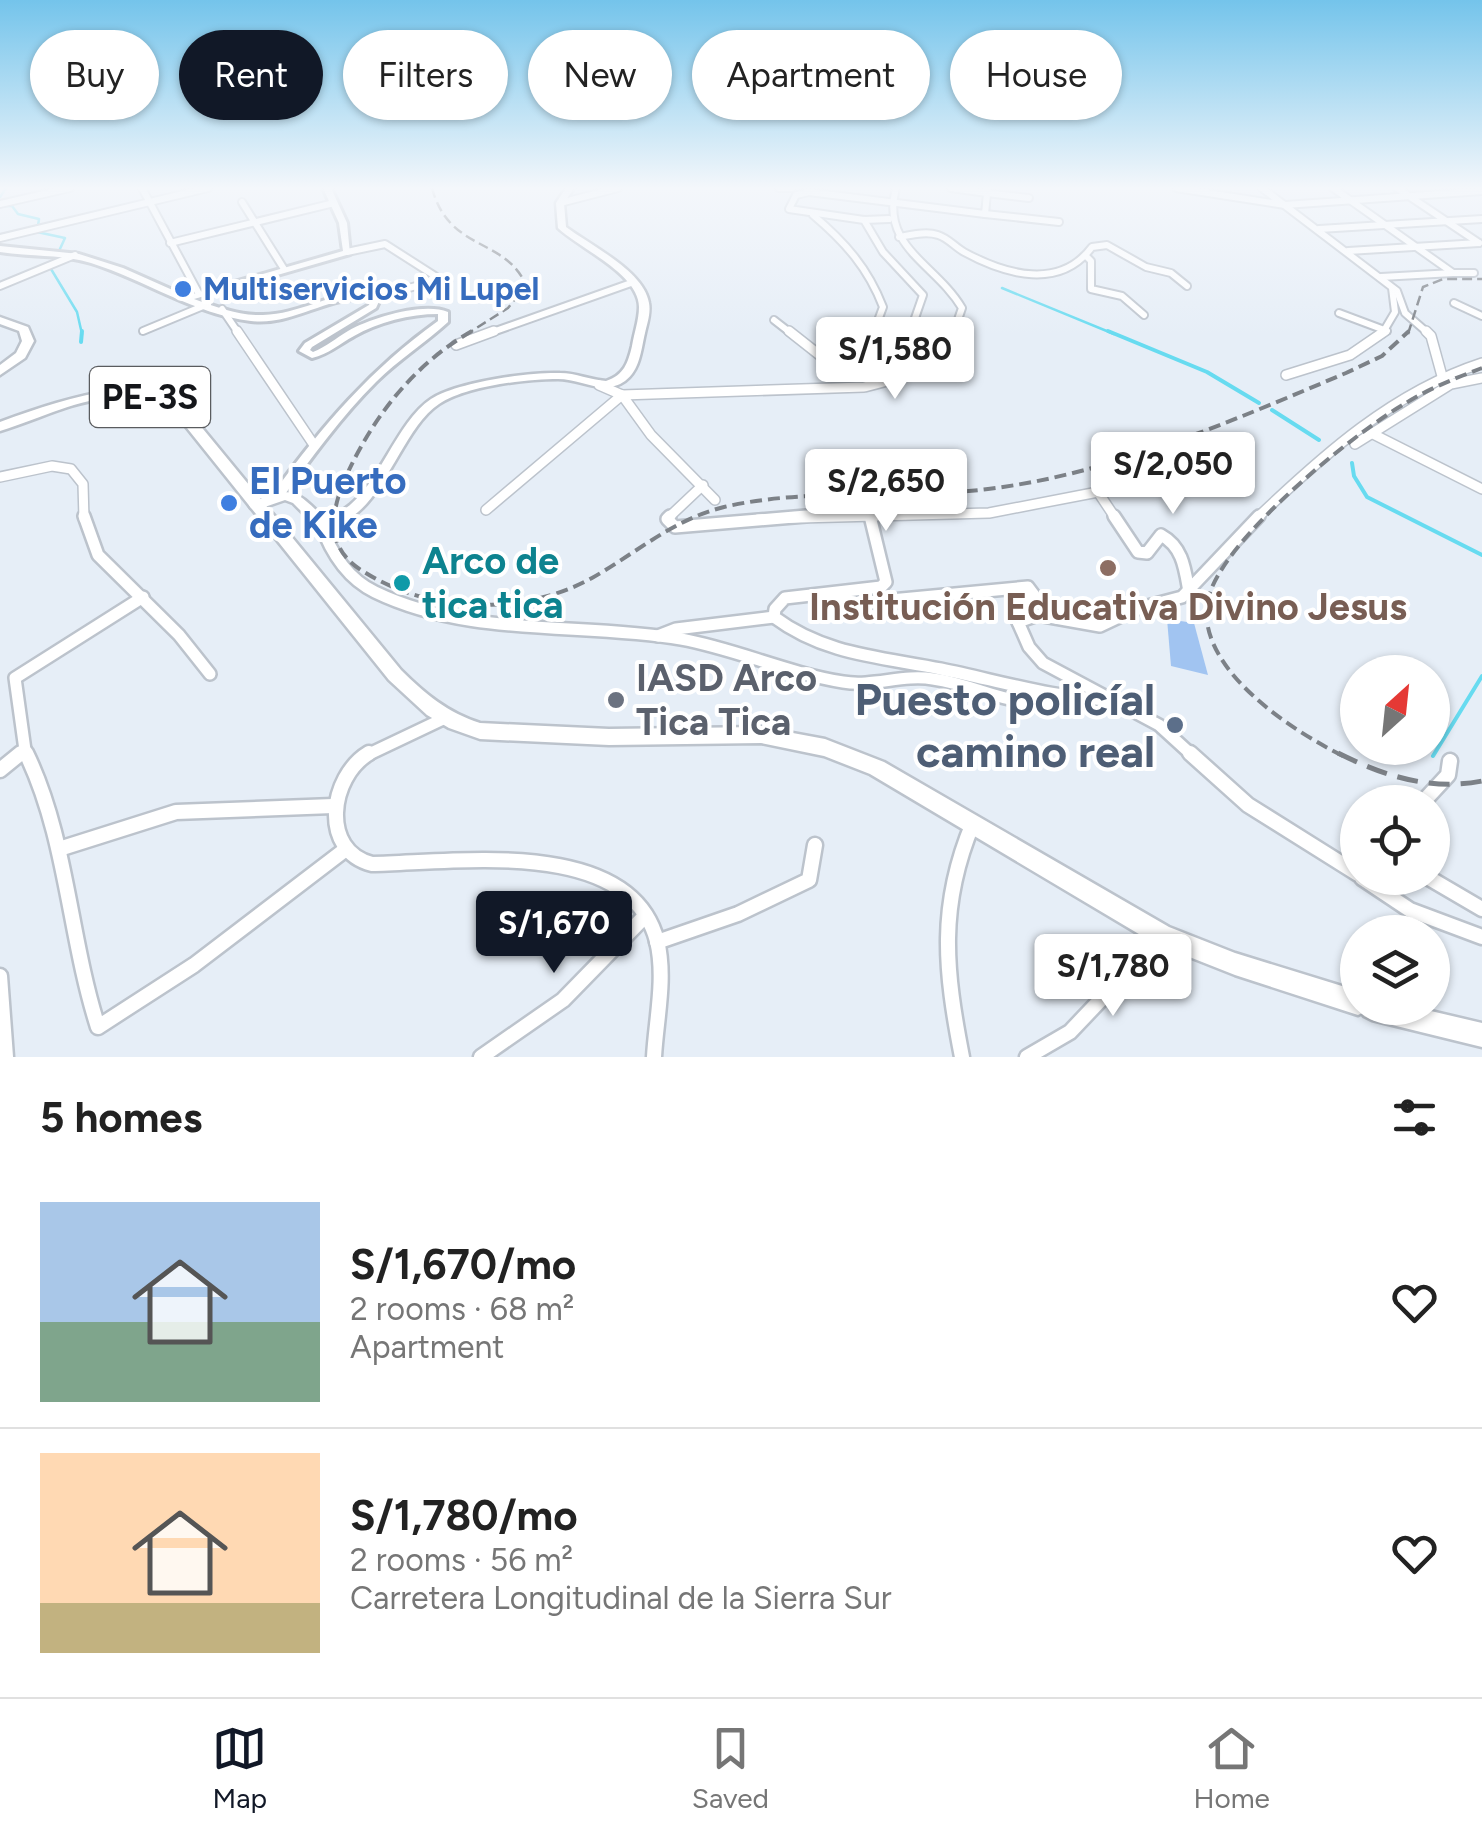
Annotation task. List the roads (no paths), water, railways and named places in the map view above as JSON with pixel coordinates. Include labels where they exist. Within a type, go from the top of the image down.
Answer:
[{"type":"highway","points":[[0,320],[24,329],[28,341],[21,355],[0,371]]},
{"type":"highway","name":"PE-3S","points":[[0,427],[80,400],[130,395],[156,398],[180,410],[395,675],[445,718],[480,731],[610,737],[747,734],[808,743],[877,768],[1162,935],[1340,998]]},
{"type":"highway","points":[[1441,1025],[1482,1035]]},
{"type":"main road","points":[[256,505],[279,494],[298,500],[320,522],[337,522],[353,513],[414,419],[439,399],[555,376],[599,385],[621,379],[633,364],[643,298],[631,283],[574,237]]},
{"type":"street","points":[[167,237],[199,294]]},
{"type":"street","points":[[170,243],[193,237]]},
{"type":"street","points":[[264,237],[284,269]]},
{"type":"street","points":[[345,237],[348,252]]},
{"type":"street","points":[[840,237],[873,280],[883,307],[873,334],[892,336],[914,324],[923,306],[923,295],[874,237]]},
{"type":"street","points":[[599,385],[622,395],[780,393],[894,383],[944,349],[962,308],[900,237]]},
{"type":"street","points":[[943,237],[983,260],[1045,276],[1063,275],[1087,257],[1092,247],[1107,244],[1146,267],[1172,274],[1187,286]]},
{"type":"street","points":[[1329,237],[1392,286],[1407,315],[1430,336],[1442,376]]},
{"type":"street","points":[[1403,237],[1453,273]]},
{"type":"street","points":[[0,250],[75,255],[187,298],[249,318],[272,318],[366,294],[376,297],[427,283],[435,276],[385,244],[187,298]]},
{"type":"street","points":[[1347,251],[1480,246]]},
{"type":"street","points":[[0,286],[75,255]]},
{"type":"street","points":[[1087,257],[1091,262],[1092,289],[1122,296],[1144,315]]},
{"type":"street","points":[[1380,277],[1479,275]]},
{"type":"street","points":[[456,345],[631,283]]},
{"type":"street","points":[[1286,375],[1345,358],[1387,331],[1395,312],[1392,286]]},
{"type":"street","points":[[279,494],[314,444],[388,361],[446,319],[443,312],[422,312],[362,328],[323,353],[306,353],[308,345],[373,306],[376,297]]},
{"type":"street","points":[[1454,303],[1482,316]]},
{"type":"street","points":[[143,331],[208,304]]},
{"type":"street","points":[[221,309],[314,444]]},
{"type":"street","points":[[1339,313],[1387,331]]},
{"type":"street","points":[[774,320],[822,356],[894,383]]},
{"type":"street","points":[[1018,622],[1038,615],[1100,626],[1189,592],[1312,464],[1442,376],[1482,362]]},
{"type":"street","points":[[1464,366],[1482,376]]},
{"type":"street","points":[[1354,438],[1370,435],[1452,384],[1482,376]]},
{"type":"street","points":[[622,395],[651,435],[715,500]]},
{"type":"street","points":[[486,510],[622,395]]},
{"type":"street","points":[[1370,435],[1482,489]]},
{"type":"street","points":[[702,485],[667,518],[675,527],[778,517],[989,513],[1098,492],[1190,460]]},
{"type":"street","points":[[0,477],[52,466],[72,469],[82,484],[84,520],[94,549],[210,674]]},
{"type":"street","points":[[1098,492],[1138,552],[1147,553],[1161,535],[1171,539],[1183,560],[1189,592]]},
{"type":"street","points":[[774,617],[778,604],[785,598],[818,597],[881,587],[886,582],[869,514]]},
{"type":"street","points":[[320,522],[332,552],[369,589],[386,597],[468,617],[658,636],[714,646],[846,682],[934,679],[1010,705],[1039,706],[1066,700]]},
{"type":"street","points":[[818,597],[859,603],[1028,587],[1034,595],[1018,622]]},
{"type":"street","points":[[142,598],[15,678],[24,750],[36,771],[59,850],[78,959],[98,1027],[208,955],[346,849]]},
{"type":"street","points":[[658,636],[676,629],[774,617],[810,643],[858,658],[939,669],[1028,694],[1066,700],[1117,700]]},
{"type":"street","points":[[1018,622],[1029,647],[1043,662],[1159,726],[1248,805],[1340,863]]},
{"type":"street","points":[[445,718],[355,761],[337,781],[333,806],[346,849],[358,861],[372,864],[564,866],[621,894],[645,916],[657,942],[660,996],[654,1057]]},
{"type":"street","points":[[3,761],[24,750]]},
{"type":"street","points":[[59,850],[176,812],[333,806]]},
{"type":"street","points":[[962,1057],[943,930],[954,867],[974,822]]},
{"type":"street","points":[[657,942],[738,914],[808,880],[815,846]]},
{"type":"street","points":[[1450,890],[1482,909]]},
{"type":"street","points":[[1388,895],[1410,910],[1482,937]]},
{"type":"street","points":[[481,1057],[563,1000],[645,916]]},
{"type":"street","points":[[1027,1057],[1070,1032],[1162,935]]},
{"type":"street","points":[[0,976],[6,1057]]},
{"type":"waterway","points":[[59,251],[65,238],[62,237]]},
{"type":"waterway","points":[[51,269],[77,312],[82,333]]},
{"type":"waterway","points":[[1002,288],[1114,334]]},
{"type":"waterway","points":[[1108,331],[1207,372],[1259,403]]},
{"type":"waterway","points":[[81,342],[82,333]]},
{"type":"waterway","points":[[1272,410],[1319,440]]},
{"type":"waterway","points":[[1352,463],[1354,476],[1367,497],[1482,555]]},
{"type":"waterway","points":[[1450,728],[1482,676]]},
{"type":"railway","points":[[467,334],[508,308],[526,285],[505,259],[469,237]]},
{"type":"railway","points":[[1409,331],[1423,287],[1443,279],[1482,279]]},
{"type":"railway","points":[[472,331],[433,358],[385,409],[349,470],[338,497],[334,524],[340,549],[349,560],[387,585],[445,602],[476,605],[536,599],[565,590],[592,578],[672,528],[724,507],[789,497],[988,489],[1034,482],[1125,458],[1215,427],[1346,373],[1382,356],[1409,331]]},
{"type":"railway","points":[[1340,754],[1276,715],[1233,675],[1208,629],[1207,605],[1215,581],[1259,523],[1354,438],[1415,398],[1482,368]]},
{"type":"railway","points":[[1338,753],[1426,783],[1482,781]]},
{"type":"place","name":"Multiservicios Mi Lupel","points":[[183,289]]},
{"type":"place","name":"El Puerto de Kike","points":[[229,503]]},
{"type":"place","name":"Institución Educativa Divino Jesus","points":[[1108,568]]},
{"type":"place","name":"Arco de tica tica","points":[[402,583]]},
{"type":"place","name":"IASD Arco Tica Tica","points":[[616,700]]},
{"type":"place","name":"Puesto policíal camino real","points":[[1175,725]]}]
